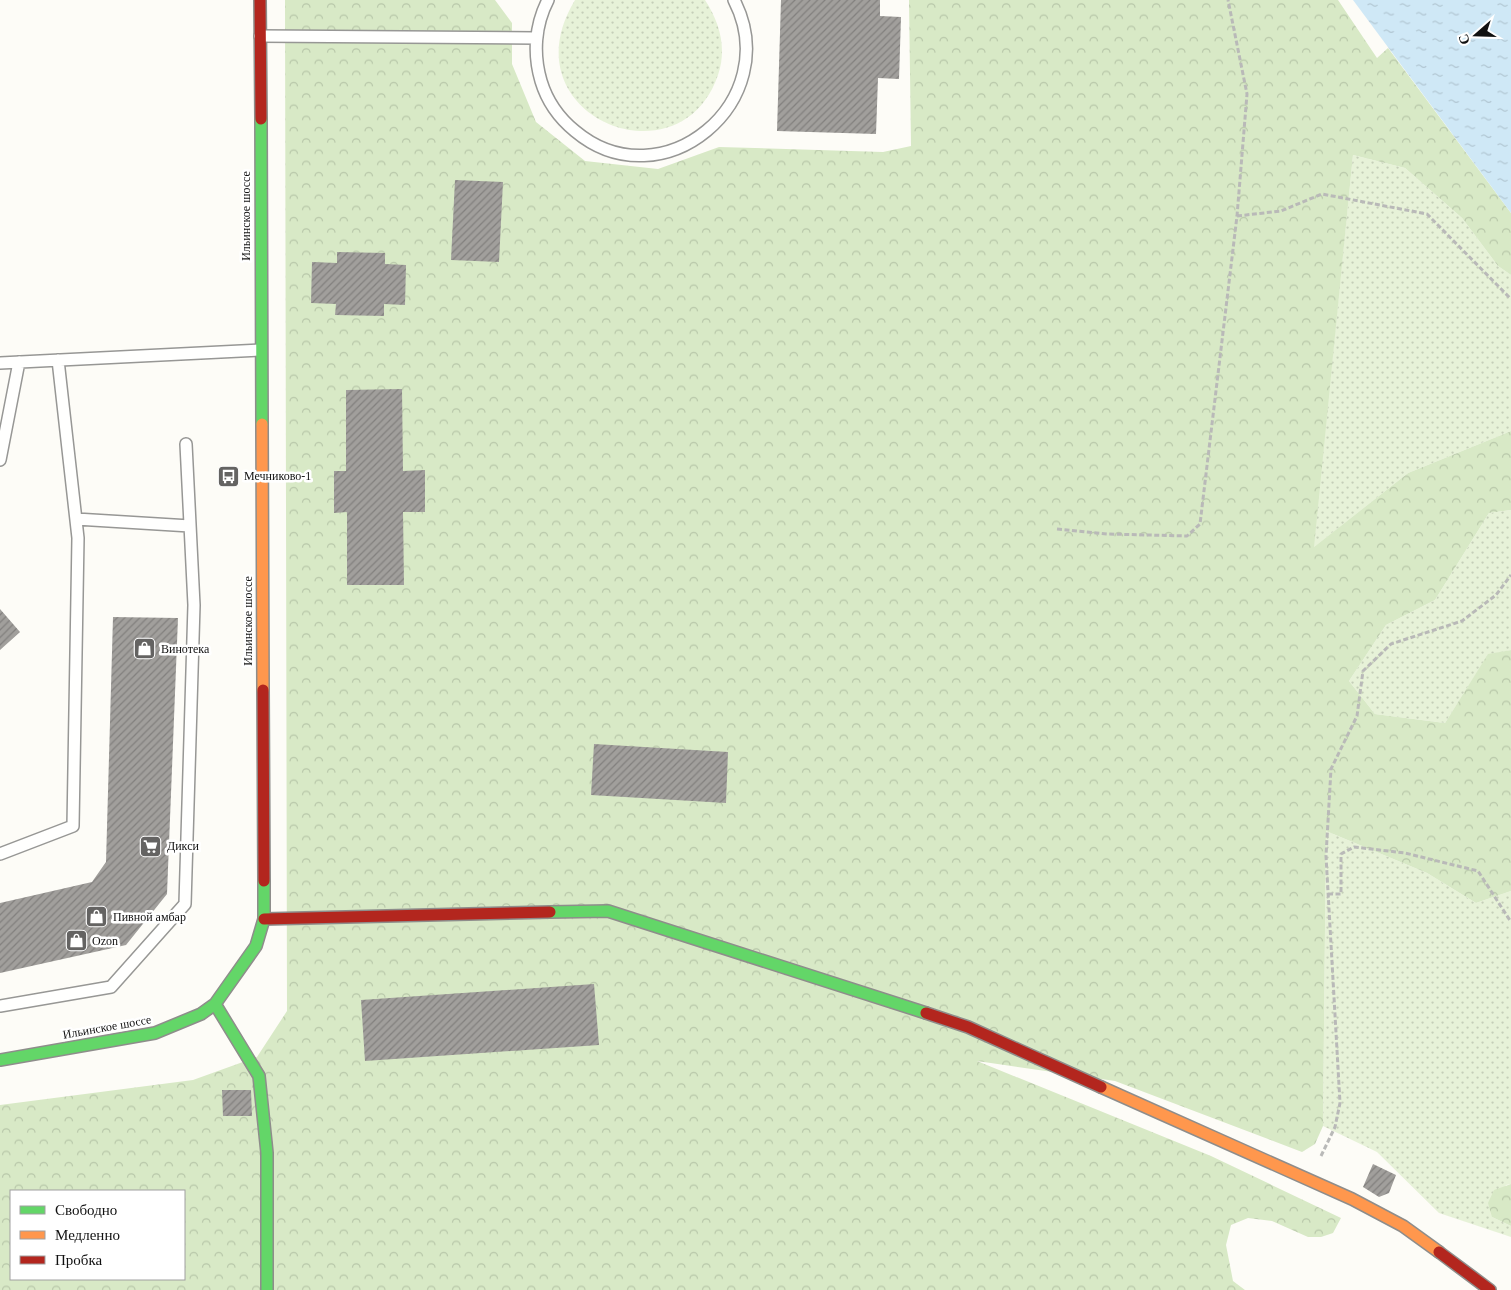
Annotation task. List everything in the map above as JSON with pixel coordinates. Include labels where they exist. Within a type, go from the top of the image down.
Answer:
[{"type":"street","name":"Ильинское шоссе","points":[[0,1060],[155,1033],[201,1014],[215,1004],[256,946],[264,919],[260,0]]},
{"type":"street","points":[[264,919],[608,911],[968,1027],[1352,1199],[1403,1226],[1490,1290]]},
{"type":"street","points":[[215,1004],[259,1076],[267,1153],[267,1290]]},
{"type":"lane","points":[[548,0],[536,38],[537,68],[543,88],[553,107],[565,123],[581,136],[599,146],[619,152],[640,155],[660,153],[680,147],[699,138],[728,109],[738,91],[744,72],[747,51],[745,30],[734,0]]},
{"type":"lane","points":[[260,36],[536,38]]},
{"type":"lane","points":[[0,363],[261,350]]},
{"type":"lane","points":[[0,854],[73,826],[78,538],[58,360]]},
{"type":"lane","points":[[0,460],[19,362]]},
{"type":"lane","points":[[0,1006],[111,987],[185,904],[194,605],[186,444]]},
{"type":"lane","points":[[76,519],[190,526]]},
{"type":"path","points":[[1057,529],[1107,534],[1188,536],[1200,524],[1237,216],[1247,94],[1228,0]]},
{"type":"path","points":[[1237,216],[1281,211],[1322,194],[1427,214],[1511,299]]},
{"type":"path","points":[[1319,1159],[1335,1127],[1340,1103],[1326,856],[1331,769],[1357,716],[1363,671],[1391,644],[1462,621],[1496,595],[1511,575]]},
{"type":"path","points":[[1328,894],[1341,894],[1342,854],[1354,847],[1406,852],[1478,871],[1511,922]]},
{"type":"green space","points":[[285,0],[495,0],[512,23],[512,64],[536,122],[585,161],[658,169],[719,147],[883,152],[911,146],[909,0],[1338,0],[1377,58],[1388,48],[1511,213],[1511,275],[1498,266],[1462,218],[1405,168],[1353,155],[1314,547],[1408,473],[1511,431],[1511,510],[1489,513],[1435,600],[1386,625],[1349,681],[1375,714],[1445,723],[1488,654],[1511,650],[1511,891],[1476,903],[1427,873],[1326,831],[1323,1126],[1315,1144],[1302,1152],[1115,1081],[977,1061],[1211,1156],[1341,1218],[1333,1233],[1321,1237],[1308,1237],[1272,1221],[1248,1218],[1231,1225],[1226,1245],[1233,1281],[1245,1290],[0,1290],[0,1105],[193,1080],[257,1057],[287,1011]]},
{"type":"green space","points":[[575,0],[705,0],[718,27],[722,55],[718,75],[698,109],[670,127],[638,131],[606,123],[579,104],[562,76],[559,41]]},
{"type":"green space","points":[[1353,155],[1405,168],[1462,218],[1498,266],[1511,275],[1511,431],[1408,473],[1313,548]]},
{"type":"green space","points":[[1511,510],[1511,650],[1488,655],[1445,723],[1375,714],[1349,681],[1386,625],[1435,600],[1489,513]]},
{"type":"green space","points":[[1326,831],[1427,873],[1476,903],[1511,891],[1511,1184],[1506,1185],[1492,1217],[1511,1226],[1511,1237],[1439,1213],[1377,1152],[1323,1126]]},
{"type":"green space","points":[[1511,1184],[1511,1226],[1492,1217],[1488,1203],[1494,1190]]},
{"type":"water","points":[[1353,0],[1511,0],[1511,213]]},
{"type":"building","points":[[781,0],[880,0],[880,16],[901,17],[899,79],[878,78],[876,134],[777,131]]},
{"type":"building","points":[[455,180],[503,182],[499,262],[451,260]]},
{"type":"building","points":[[337,252],[385,253],[385,264],[406,265],[405,305],[384,304],[384,316],[335,315],[336,304],[311,303],[312,262],[337,263]]},
{"type":"building","points":[[402,389],[403,471],[425,470],[425,512],[403,512],[404,585],[347,585],[347,512],[334,513],[334,471],[346,471],[346,390]]},
{"type":"building","points":[[0,609],[20,632],[0,650]]},
{"type":"building","points":[[113,617],[178,618],[167,894],[126,945],[0,973],[0,903],[92,882],[106,862]]},
{"type":"building","points":[[594,744],[728,752],[726,803],[591,795]]},
{"type":"building","points":[[594,984],[599,1045],[365,1061],[361,1000]]},
{"type":"building","points":[[222,1090],[251,1090],[252,1116],[223,1116]]},
{"type":"building","points":[[1373,1164],[1396,1175],[1389,1193],[1379,1197],[1363,1187]]},
{"type":"traffic: fast","points":[[261,119],[262,424]]},
{"type":"traffic: fast","points":[[0,1060],[155,1033],[201,1014],[215,1004],[256,946],[264,919],[264,881]]},
{"type":"traffic: fast","points":[[550,912],[608,911],[926,1013]]},
{"type":"traffic: fast","points":[[215,1004],[259,1076],[267,1153],[267,1290]]},
{"type":"traffic: slow","points":[[262,424],[263,690]]},
{"type":"traffic: slow","points":[[1101,1087],[1352,1199],[1403,1226],[1439,1252]]},
{"type":"traffic: jam","points":[[260,0],[261,119]]},
{"type":"traffic: jam","points":[[263,690],[264,881]]},
{"type":"traffic: jam","points":[[264,919],[550,912]]},
{"type":"traffic: jam","points":[[926,1013],[968,1027],[1101,1087]]},
{"type":"traffic: jam","points":[[1439,1252],[1490,1290]]},
{"type":"place","name":"Мечниково-1","points":[[228,476]]},
{"type":"place","name":"Винотека","points":[[145,649]]},
{"type":"place","name":"Дикси","points":[[151,846]]},
{"type":"place","name":"Пивной амбар","points":[[97,917]]},
{"type":"place","name":"Ozon","points":[[76,941]]}]
